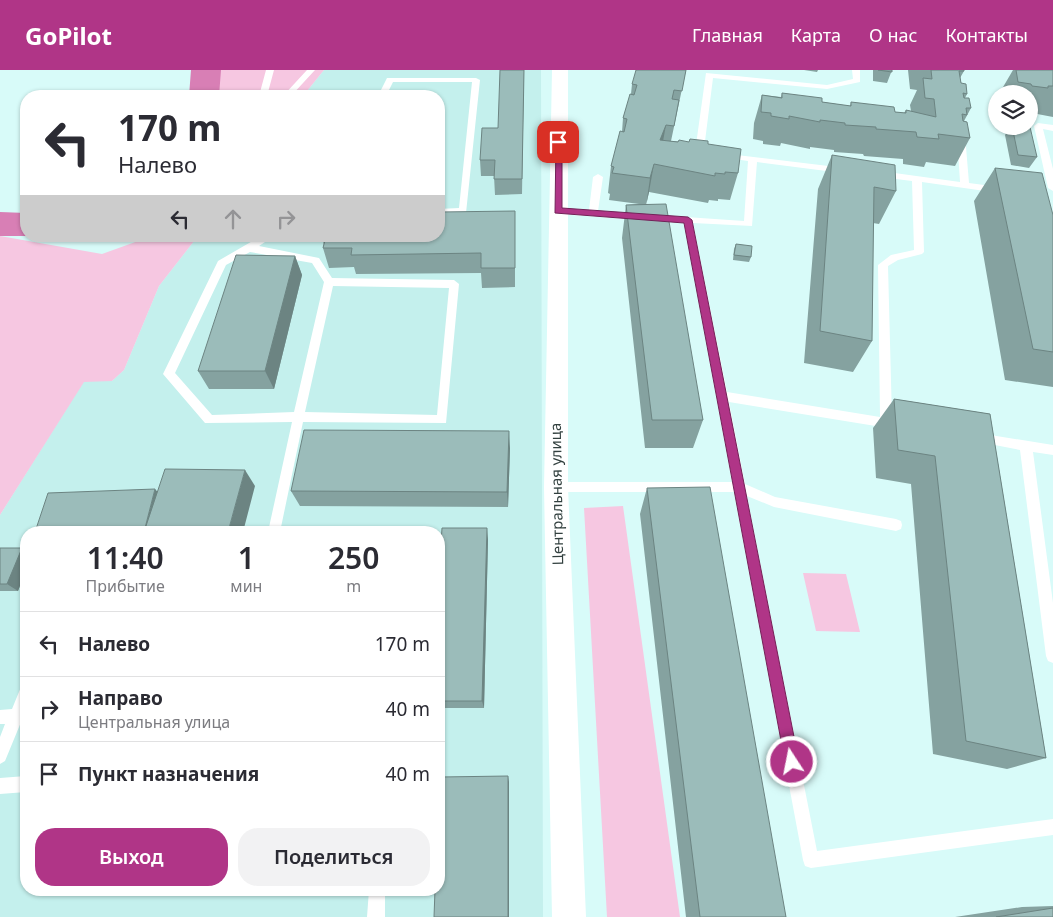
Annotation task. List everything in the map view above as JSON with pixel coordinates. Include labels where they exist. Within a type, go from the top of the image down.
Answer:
[{"type":"street","name":"Центральная улица","points":[[560,70],[556,488],[569,917]]},
{"type":"lane","points":[[265,90],[270,70]]},
{"type":"lane","points":[[293,90],[311,70]]},
{"type":"lane","points":[[850,171],[698,152],[708,75],[827,87],[857,80],[856,70]]},
{"type":"lane","points":[[385,90],[390,80],[476,80],[463,210],[445,212]]},
{"type":"lane","points":[[1053,128],[1038,126],[1053,188]]},
{"type":"lane","points":[[961,127],[965,184]]},
{"type":"lane","points":[[558,211],[749,224],[753,159]]},
{"type":"lane","points":[[869,173],[965,184],[1004,191]]},
{"type":"lane","points":[[593,213],[598,178]]},
{"type":"lane","points":[[886,422],[883,265],[895,257],[919,252],[917,179]]},
{"type":"lane","points":[[688,220],[811,860],[1053,827]]},
{"type":"lane","points":[[259,242],[222,263],[169,374],[209,420],[298,417],[442,420],[454,284],[329,282]]},
{"type":"lane","points":[[249,248],[315,260],[329,282],[275,526]]},
{"type":"lane","points":[[722,396],[905,426]]},
{"type":"lane","points":[[970,436],[1053,450]]},
{"type":"lane","points":[[1026,446],[1053,656]]},
{"type":"lane","points":[[556,488],[739,487],[774,502],[896,525]]},
{"type":"lane","points":[[0,756],[20,708]]},
{"type":"lane","points":[[0,718],[17,716]]},
{"type":"lane","points":[[0,786],[20,784]]},
{"type":"lane","points":[[376,917],[377,896]]},
{"type":"shaded area","points":[[212,70],[324,70],[308,90],[210,90]]},
{"type":"shaded area","points":[[324,70],[541,70],[543,917],[0,917],[0,515],[84,381],[112,381],[124,370],[159,286],[193,242],[445,242],[445,90],[308,90]]},
{"type":"shaded area","points":[[0,236],[20,240],[20,242],[34,242],[102,254],[135,242],[193,242],[159,286],[124,370],[112,381],[84,382],[0,515]]},
{"type":"shaded area","points":[[623,506],[680,917],[607,917],[584,508]]},
{"type":"shaded area","points":[[803,573],[846,574],[860,632],[816,631]]},
{"type":"building","points":[[500,70],[524,70],[522,179],[494,179],[495,160],[480,160],[482,128],[498,128]]},
{"type":"building","points":[[636,70],[686,70],[682,91],[674,90],[672,99],[679,100],[674,126],[666,125],[660,140],[689,142],[690,139],[708,141],[708,144],[741,149],[738,173],[715,173],[715,176],[654,164],[650,178],[612,173],[614,167],[611,166],[620,131],[624,132],[627,119],[623,118],[630,94],[634,95],[637,85],[632,84]]},
{"type":"building","points":[[931,70],[964,70],[959,71],[961,83],[966,84],[967,94],[963,93],[964,98],[969,98],[971,108],[966,108],[967,115],[962,114],[963,121],[967,122],[970,138],[938,134],[939,139],[917,137],[916,132],[876,129],[876,127],[845,125],[845,123],[820,120],[820,122],[789,116],[789,119],[761,112],[762,95],[782,98],[782,93],[822,98],[822,102],[851,106],[851,102],[894,107],[895,112],[906,113],[906,110],[936,117],[934,99],[925,98],[923,78],[932,79]]},
{"type":"building","points":[[1016,70],[1053,70],[1053,86],[1048,86],[1048,88],[1018,82]]},
{"type":"building","points":[[1014,135],[1032,135],[1037,157],[1018,155]]},
{"type":"building","points":[[832,155],[895,165],[896,191],[874,187],[872,341],[820,331]]},
{"type":"building","points":[[995,168],[1042,173],[1053,215],[1053,352],[1033,349]]},
{"type":"building","points":[[666,204],[703,420],[652,420],[626,205]]},
{"type":"building","points":[[515,211],[515,268],[481,268],[481,253],[351,255],[352,248],[323,248],[324,242],[445,242],[445,212]]},
{"type":"building","points":[[736,244],[752,246],[751,257],[734,255]]},
{"type":"building","points":[[236,255],[295,256],[265,371],[198,371]]},
{"type":"building","points":[[894,399],[990,414],[1046,758],[966,741],[935,456],[898,450]]},
{"type":"building","points":[[304,430],[509,431],[507,492],[291,491]]},
{"type":"building","points":[[165,469],[245,470],[230,526],[146,526]]},
{"type":"building","points":[[710,487],[786,917],[700,917],[647,488]]},
{"type":"building","points":[[155,489],[146,526],[37,526],[48,493]]},
{"type":"building","points":[[445,528],[487,528],[482,701],[445,701]]},
{"type":"building","points":[[0,548],[20,548],[20,553],[7,584],[0,584]]},
{"type":"building","points":[[508,776],[508,917],[434,917],[435,896],[445,896],[445,777]]},
{"type":"building","points":[[1053,908],[1053,917],[996,917]]},
{"type":"waterway","points":[[204,90],[206,70]]},
{"type":"waterway","points":[[0,224],[20,225]]},
{"type":"route","points":[[558,142],[558,211],[688,220],[792,762]]}]
